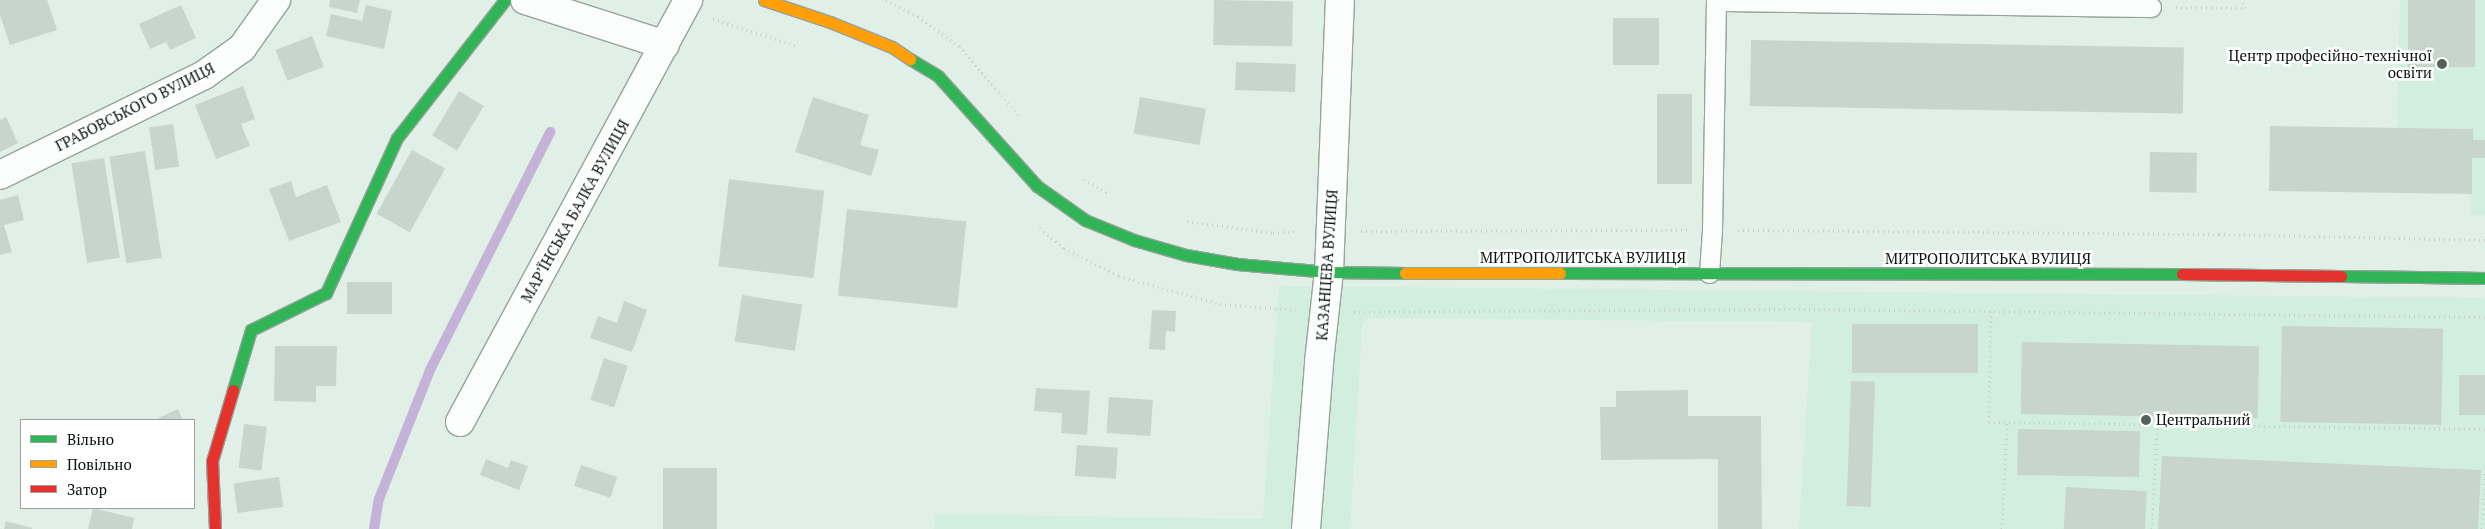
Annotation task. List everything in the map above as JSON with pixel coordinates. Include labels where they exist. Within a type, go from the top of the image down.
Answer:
[{"type":"main road","points":[[215,529],[212,462],[251,330],[326,293],[397,138],[506,0]]},
{"type":"main road","name":"МИТРОПОЛИТСЬКА ВУЛИЦЯ","points":[[764,0],[830,22],[892,47],[938,76],[1036,186],[1085,220],[1134,240],[1186,255],[1237,264],[1329,272],[2485,278]]},
{"type":"street","name":"ГРАБОВСЬКОГО ВУЛИЦЯ","points":[[0,175],[204,75],[242,48],[276,0]]},
{"type":"street","points":[[525,0],[665,45]]},
{"type":"street","name":"МАР’ЇНСЬКА БАЛКА ВУЛИЦЯ","points":[[460,422],[688,0]]},
{"type":"street","name":"КАЗАНЦЕВА ВУЛИЦЯ","points":[[1306,529],[1324,311],[1329,272],[1340,0]]},
{"type":"lane","points":[[1709,273],[1712,230],[1716,1],[2151,7]]},
{"type":"path","points":[[886,0],[918,16],[959,46],[1022,120]]},
{"type":"path","points":[[2151,7],[2246,8],[2242,0]]},
{"type":"path","points":[[1080,176],[1117,198]]},
{"type":"path","points":[[1184,220],[1273,233],[1298,231]]},
{"type":"path","points":[[1359,231],[1712,230],[2242,234],[2485,240]]},
{"type":"path","points":[[1324,311],[1799,309],[2485,317]]},
{"type":"path","points":[[1991,311],[1989,422],[2485,429]]},
{"type":"path","points":[[2002,529],[2008,423]]},
{"type":"path","points":[[2152,529],[2157,424]]},
{"type":"path","points":[[2482,529],[2485,466]]},
{"type":"shaded area","name":"Центр професійно-технічної освіти","points":[[2400,0],[2485,0],[2485,215],[2471,215],[2473,129],[2397,128]]},
{"type":"shaded area","name":"Центральний","points":[[1279,286],[2485,298],[2485,529],[1799,529],[1812,322],[1366,318],[1362,326],[1350,529],[934,529],[935,514],[1263,519]]},
{"type":"building","points":[[0,0],[47,0],[57,30],[10,45],[0,15]]},
{"type":"building","points":[[330,0],[360,0],[357,13],[329,7]]},
{"type":"building","points":[[1214,0],[1293,1],[1292,46],[1213,45]]},
{"type":"building","points":[[2408,0],[2475,0],[2475,67],[2408,67]]},
{"type":"building","points":[[181,5],[196,38],[170,50],[166,42],[150,49],[139,24]]},
{"type":"building","points":[[366,5],[392,11],[384,49],[326,36],[331,14],[362,21]]},
{"type":"building","points":[[1613,18],[1659,18],[1659,65],[1613,65]]},
{"type":"building","points":[[312,36],[324,67],[287,81],[276,50]]},
{"type":"building","points":[[1751,40],[2184,48],[2183,114],[1750,106]]},
{"type":"building","points":[[1236,62],[1296,64],[1295,92],[1235,90]]},
{"type":"building","points":[[243,86],[255,119],[241,124],[250,146],[216,159],[195,105]]},
{"type":"building","points":[[459,91],[484,106],[457,151],[432,136]]},
{"type":"building","points":[[1657,94],[1692,94],[1692,184],[1657,184]]},
{"type":"building","points":[[813,97],[869,115],[860,145],[879,150],[871,176],[795,152]]},
{"type":"building","points":[[1140,97],[1206,109],[1200,145],[1134,133]]},
{"type":"building","points":[[6,117],[18,143],[0,152],[0,120]]},
{"type":"building","points":[[173,124],[179,167],[155,170],[149,127]]},
{"type":"building","points":[[2270,126],[2473,129],[2473,140],[2485,140],[2485,158],[2472,158],[2472,194],[2269,191]]},
{"type":"building","points":[[412,150],[445,168],[410,232],[377,214]]},
{"type":"building","points":[[145,151],[162,258],[126,263],[109,157]]},
{"type":"building","points":[[2150,152],[2197,153],[2196,193],[2149,192]]},
{"type":"building","points":[[104,158],[120,258],[87,263],[71,163]]},
{"type":"building","points":[[729,179],[824,191],[814,278],[718,266]]},
{"type":"building","points":[[291,181],[296,197],[327,185],[341,222],[289,241],[269,189]]},
{"type":"building","points":[[18,195],[24,220],[4,225],[12,252],[0,255],[0,200]]},
{"type":"building","points":[[847,209],[966,222],[957,308],[838,296]]},
{"type":"building","points":[[347,282],[392,282],[392,314],[347,314]]},
{"type":"building","points":[[742,295],[802,305],[795,351],[735,341]]},
{"type":"building","points":[[624,301],[647,310],[632,352],[590,338],[598,316],[617,323]]},
{"type":"building","points":[[1152,310],[1176,311],[1175,332],[1166,331],[1165,350],[1149,349]]},
{"type":"building","points":[[1852,324],[1978,324],[1978,373],[1852,373]]},
{"type":"building","points":[[2282,326],[2443,329],[2441,425],[2280,422]]},
{"type":"building","points":[[2022,342],[2259,346],[2258,418],[2021,414]]},
{"type":"building","points":[[275,346],[337,346],[336,386],[316,386],[316,402],[274,401]]},
{"type":"building","points":[[604,358],[628,366],[614,408],[590,400]]},
{"type":"building","points":[[2459,375],[2485,375],[2485,415],[2459,415]]},
{"type":"building","points":[[1851,381],[1875,382],[1871,507],[1847,506]]},
{"type":"building","points":[[1036,388],[1090,391],[1087,435],[1061,433],[1062,413],[1034,411]]},
{"type":"building","points":[[1688,390],[1688,416],[1761,416],[1762,529],[1718,529],[1718,459],[1601,460],[1600,407],[1616,407],[1616,391]]},
{"type":"building","points":[[1109,397],[1153,400],[1150,436],[1106,433]]},
{"type":"building","points":[[178,409],[183,419],[156,419]]},
{"type":"building","points":[[244,424],[267,427],[261,470],[239,468]]},
{"type":"building","points":[[2018,429],[2140,431],[2139,477],[2017,475]]},
{"type":"building","points":[[1077,445],[1118,448],[1116,479],[1075,476]]},
{"type":"building","points":[[2162,456],[2481,470],[2478,529],[2158,529]]},
{"type":"building","points":[[486,459],[508,468],[511,460],[528,466],[519,490],[480,475]]},
{"type":"building","points":[[581,465],[617,477],[610,498],[574,486]]},
{"type":"building","points":[[663,468],[717,468],[717,529],[663,529]]},
{"type":"building","points":[[279,477],[283,507],[238,513],[233,483]]},
{"type":"building","points":[[2066,487],[2147,491],[2145,529],[2064,529]]},
{"type":"building","points":[[93,509],[134,518],[132,529],[88,529]]},
{"type":"building","points":[[6,521],[32,528],[32,529],[4,529]]},
{"type":"waterway","points":[[374,529],[379,499],[430,370],[550,132]]},
{"type":"traffic: fast","points":[[233,390],[251,330],[326,293],[397,138],[505,0]]},
{"type":"traffic: fast","points":[[910,59],[938,76],[1037,186],[1085,220],[1134,240],[1186,255],[1237,264],[1329,272],[1405,273]]},
{"type":"traffic: fast","points":[[1560,273],[2182,274]]},
{"type":"traffic: fast","points":[[2341,276],[2485,278]]},
{"type":"traffic: slow","points":[[764,0],[830,22],[892,47],[910,59]]},
{"type":"traffic: slow","points":[[1405,273],[1560,273]]},
{"type":"traffic: jam","points":[[2182,274],[2341,276]]},
{"type":"traffic: jam","points":[[215,529],[212,461],[233,390]]},
{"type":"place","name":"Центр професійно-технічної освіти","points":[[2442,64]]},
{"type":"place","name":"Центральний","points":[[2146,420]]}]
